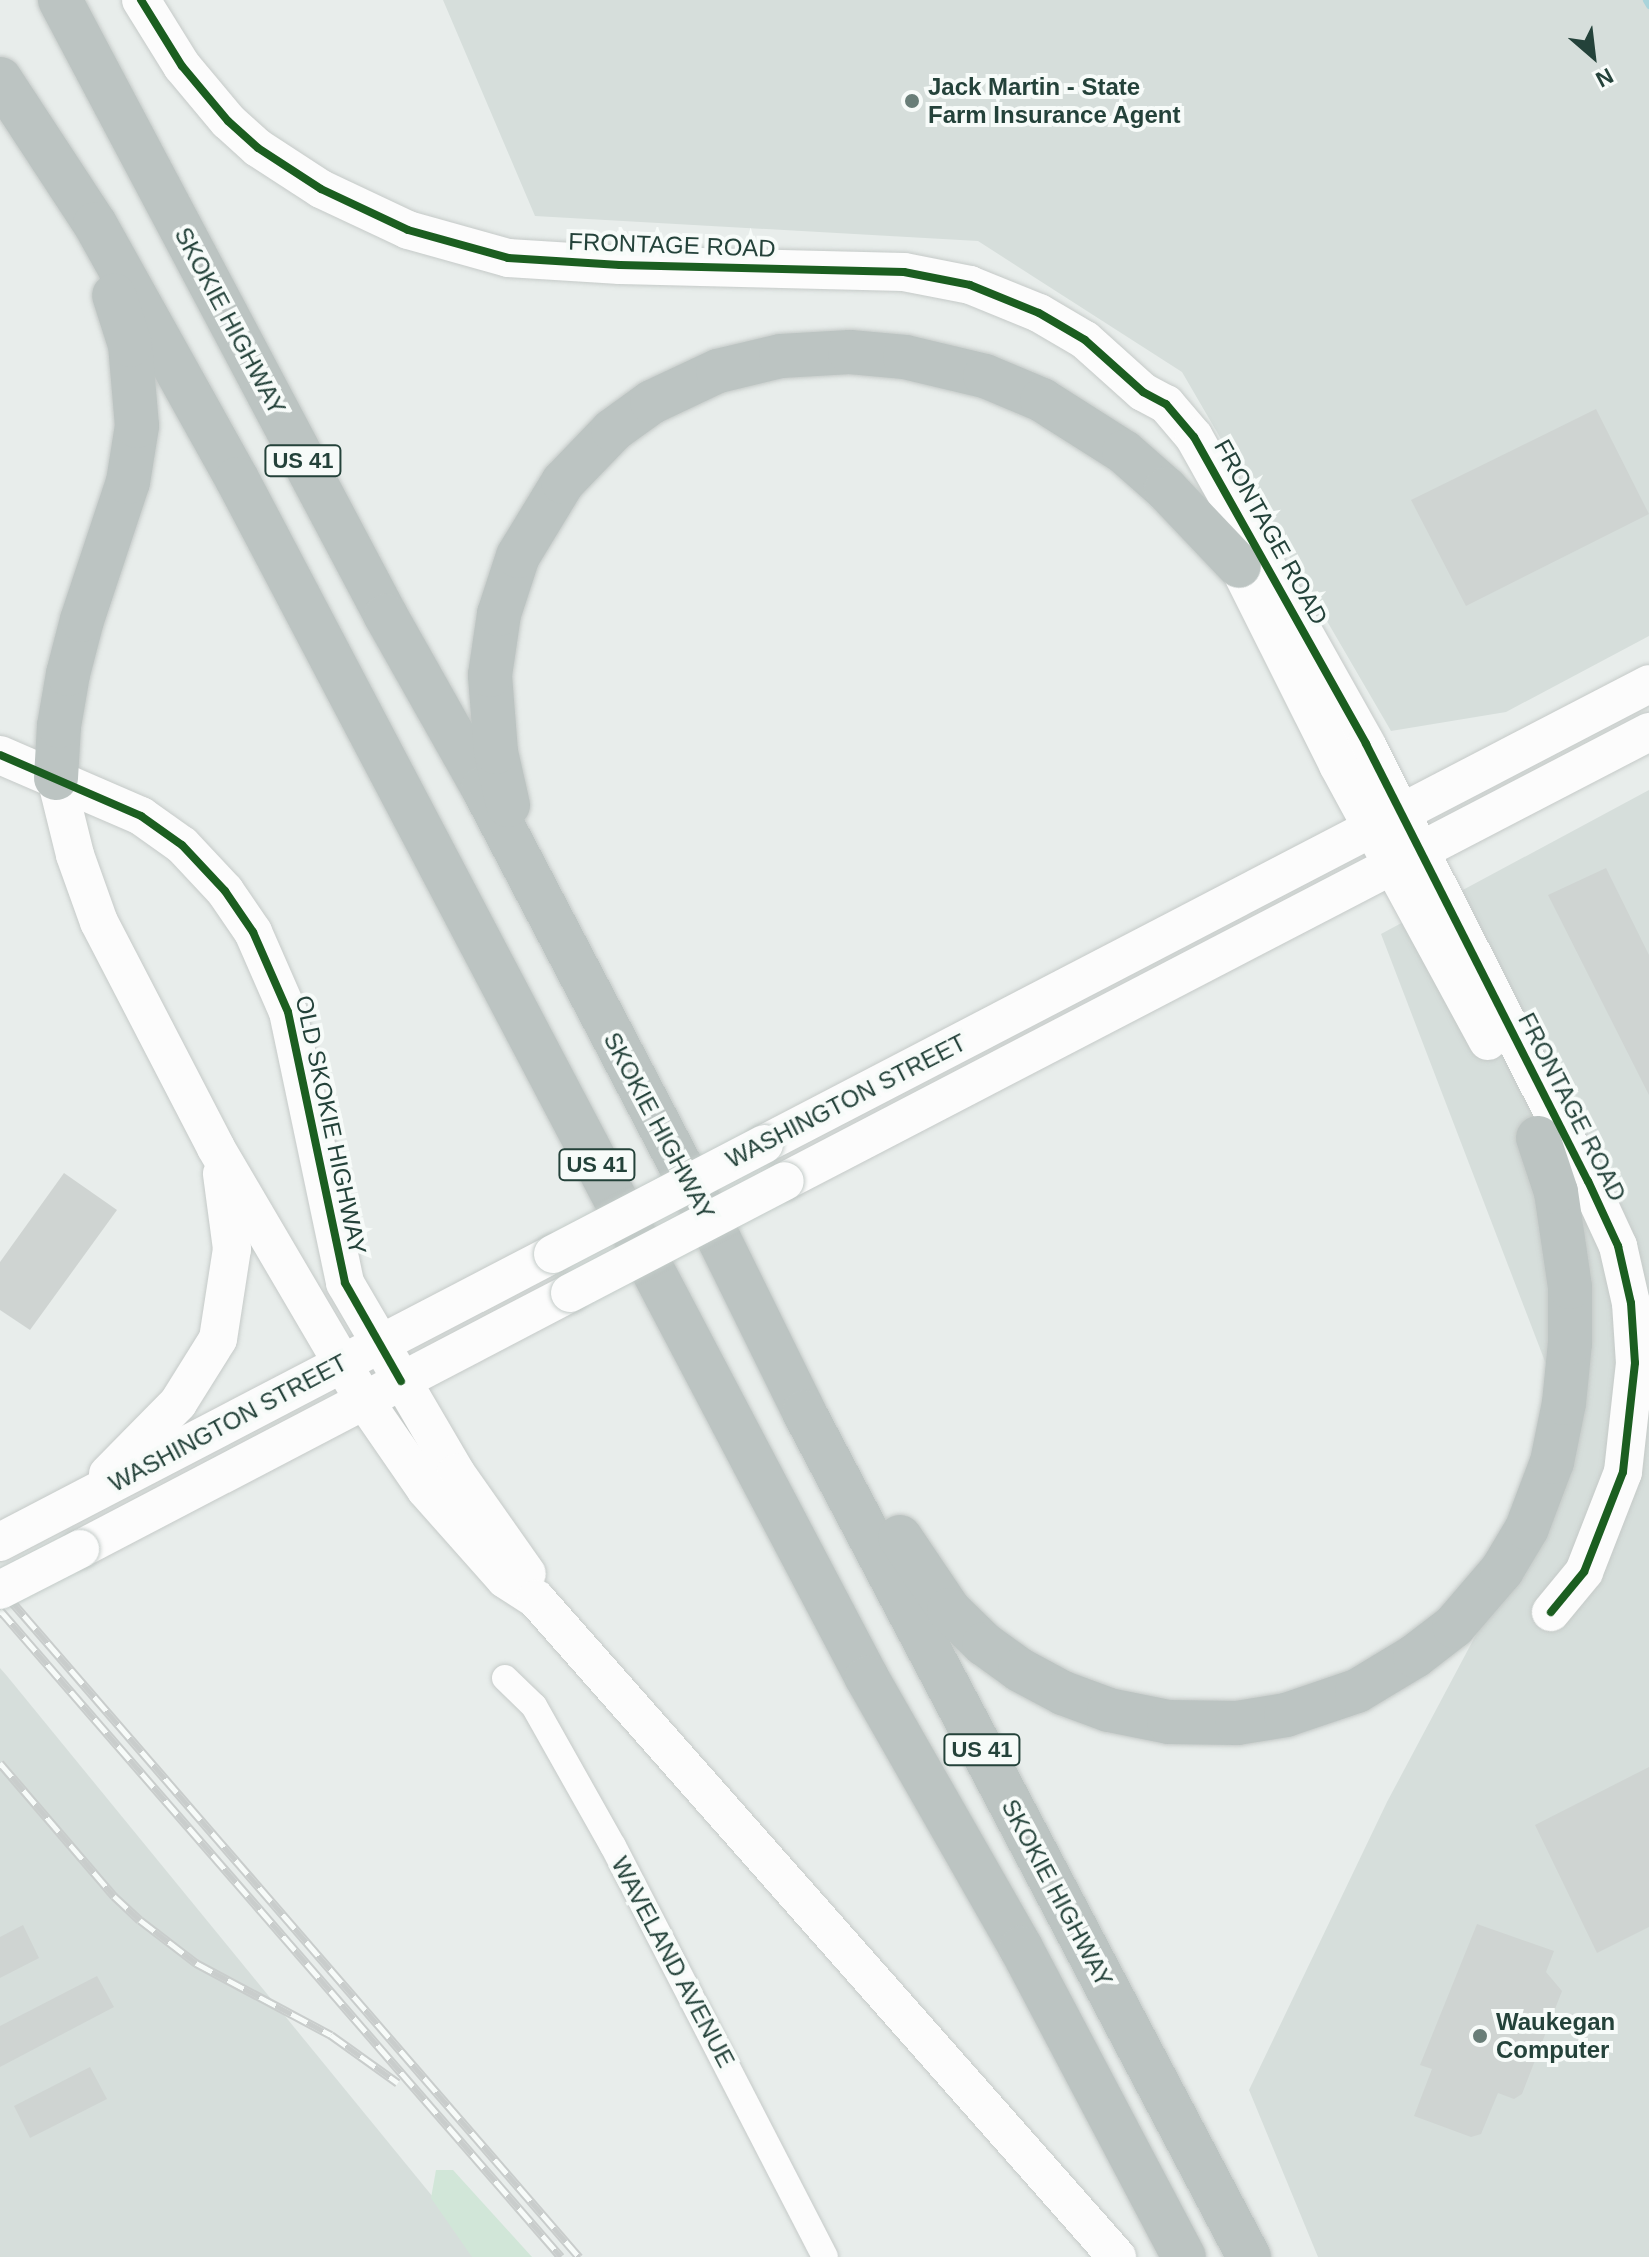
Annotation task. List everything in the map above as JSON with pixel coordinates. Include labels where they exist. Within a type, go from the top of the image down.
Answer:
[{"type":"highway","name":"SKOKIE HIGHWAY","points":[[60,0],[386,616],[483,788],[720,1241],[804,1412],[1249,2257]]},
{"type":"highway","name":"US 41","points":[[0,79],[95,224],[237,479],[867,1678],[1021,1948],[1184,2257]]},
{"type":"highway","points":[[0,109],[71,217],[119,305],[130,345],[136,387],[137,426],[128,482],[78,633],[59,726],[56,778]]},
{"type":"highway","points":[[551,919],[512,820],[496,752],[490,675],[499,614],[518,556],[563,482],[613,430],[684,385],[718,371],[781,356],[850,352],[905,357],[985,376],[1042,400],[1124,452],[1166,489],[1239,566]]},
{"type":"highway","points":[[720,1241],[824,1407],[925,1579],[949,1610],[984,1644],[1020,1670],[1063,1693],[1109,1710],[1169,1722],[1237,1723],[1310,1708],[1357,1691],[1415,1656],[1454,1626],[1487,1590],[1527,1528],[1552,1462],[1564,1403],[1570,1343],[1570,1287],[1556,1192],[1538,1138]]},
{"type":"main road","name":"FRONTAGE ROAD","points":[[141,0],[182,66],[228,121],[258,148],[321,189],[408,230],[508,258],[620,265],[904,272],[970,285],[1039,313],[1085,340],[1143,392],[1166,404],[1194,437],[1386,820]]},
{"type":"main road","name":"FRONTAGE ROAD","points":[[1143,392],[1145,409],[1170,438],[1196,480],[1239,566],[1539,1086],[1618,1246],[1631,1303],[1635,1363],[1623,1472],[1584,1572],[1551,1612],[1560,1578],[1595,1499],[1611,1442],[1615,1385],[1608,1306],[1586,1230],[1538,1138],[1406,857]]},
{"type":"main road","name":"WASHINGTON STREET","points":[[0,1542],[1649,684]]},
{"type":"main road","name":"WASHINGTON STREET","points":[[0,1590],[1649,732]]},
{"type":"main road","name":"OLD SKOKIE HIGHWAY","points":[[0,755],[141,816],[182,845],[225,891],[253,932],[288,1012],[345,1283],[456,1473],[525,1569],[536,1599]]},
{"type":"main road","points":[[56,778],[75,855],[99,922],[216,1148],[364,1400],[426,1490],[505,1579],[536,1599],[1117,2257]]},
{"type":"main road","points":[[86,1497],[178,1403],[218,1339],[232,1249],[230,1213],[216,1148]]},
{"type":"street","name":"WAVELAND AVENUE","points":[[505,1678],[534,1706],[613,1846],[825,2257]]},
{"type":"shaded area","points":[[443,0],[1649,0],[1649,636],[1506,712],[1391,731],[1182,372],[978,241],[535,216]]},
{"type":"shaded area","points":[[1649,790],[1649,2257],[1318,2257],[1249,2090],[1387,1802],[1577,1445],[1381,934]]},
{"type":"shaded area","points":[[0,1668],[7,1676],[482,2257],[0,2257]]},
{"type":"green space","points":[[436,2170],[453,2170],[532,2257],[472,2257],[431,2198]]},
{"type":"building","points":[[1596,409],[1649,514],[1466,606],[1411,500]]},
{"type":"building","points":[[1606,868],[1649,955],[1649,1095],[1548,895]]},
{"type":"building","points":[[64,1173],[117,1210],[30,1330],[0,1310],[0,1262]]},
{"type":"building","points":[[1649,1767],[1649,1927],[1597,1953],[1535,1825]]},
{"type":"building","points":[[1477,1924],[1554,1951],[1546,1972],[1562,1991],[1522,2094],[1514,2099],[1498,2093],[1481,2134],[1471,2137],[1414,2116],[1432,2069],[1420,2065]]},
{"type":"building","points":[[23,1925],[39,1958],[0,1978],[0,1937]]},
{"type":"building","points":[[97,1976],[114,2007],[0,2067],[0,2026]]},
{"type":"building","points":[[90,2067],[107,2099],[30,2138],[14,2106]]},
{"type":"waterway","points":[[1646,0],[1649,5]]},
{"type":"railway","points":[[0,1588],[579,2257]]},
{"type":"railway","points":[[0,1610],[561,2257]]},
{"type":"railway","points":[[0,1763],[114,1896],[140,1920],[196,1963],[331,2035],[398,2083]]},
{"type":"cycle path","points":[[141,0],[182,66],[228,121],[258,148],[321,189],[408,230],[508,258],[620,265],[904,272],[970,285],[1039,313],[1085,340],[1143,392],[1166,404],[1194,437],[1366,744],[1618,1246],[1631,1303],[1635,1363],[1623,1472],[1584,1572],[1551,1612]]},
{"type":"cycle path","points":[[0,755],[141,816],[182,845],[225,891],[253,932],[288,1012],[345,1283],[401,1381]]},
{"type":"place","name":"Jack Martin - State Farm Insurance Agent","points":[[912,101]]},
{"type":"place","name":"Waukegan Computer","points":[[1480,2036]]}]
